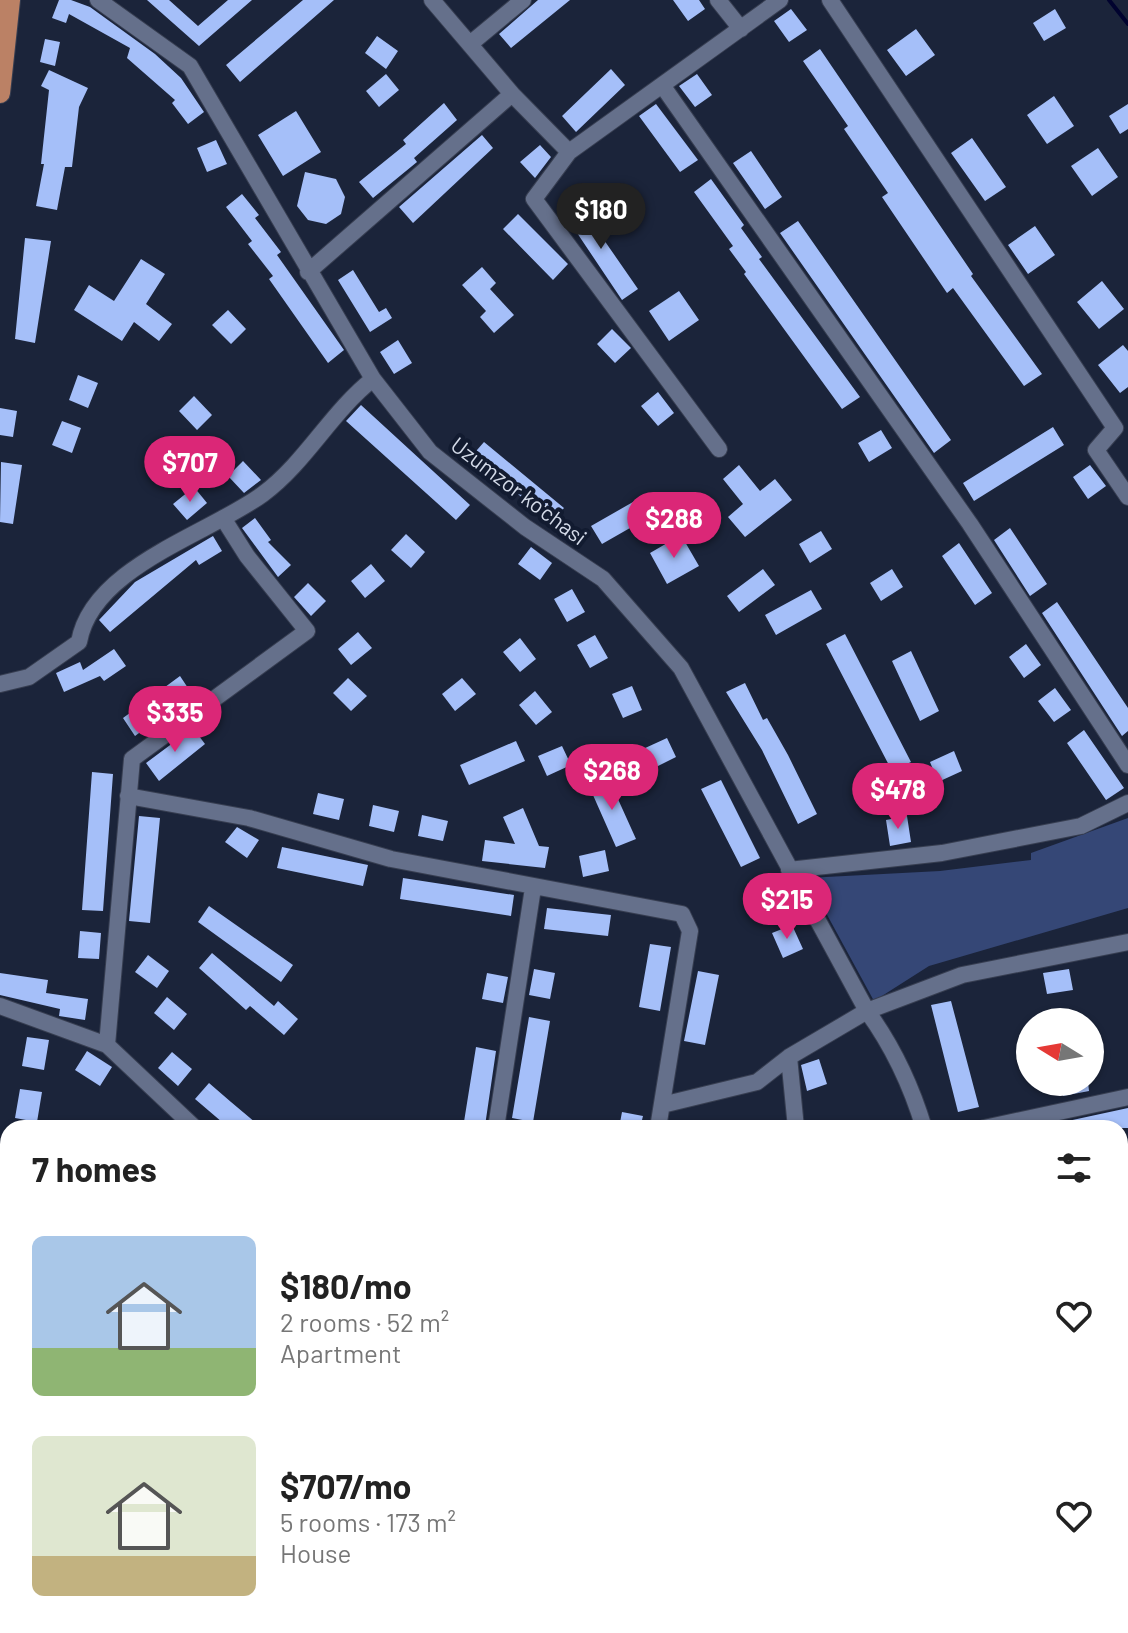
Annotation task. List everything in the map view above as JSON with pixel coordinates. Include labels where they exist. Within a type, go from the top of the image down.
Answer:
[{"type":"main road","points":[[0,93],[10,0]]},
{"type":"street","name":"Uzumzor ko'chasi","points":[[98,0],[190,66],[373,379],[430,452],[525,527],[603,579],[632,608],[681,668],[867,1011],[887,1038],[912,1087],[922,1120]]},
{"type":"street","points":[[432,0],[512,94],[569,152]]},
{"type":"street","points":[[470,44],[523,0]]},
{"type":"street","points":[[718,0],[741,29]]},
{"type":"street","points":[[719,449],[534,199],[569,152],[780,0]]},
{"type":"street","points":[[830,0],[1115,428],[1096,450],[1128,497]]},
{"type":"street","points":[[662,85],[970,524],[1128,765]]},
{"type":"street","points":[[308,272],[512,94]]},
{"type":"street","points":[[0,684],[29,677],[79,642],[83,619],[142,561],[265,493],[311,447],[355,393],[373,379]]},
{"type":"street","points":[[107,1045],[132,759],[307,631],[247,556],[223,518]]},
{"type":"street","points":[[128,796],[249,818],[391,859],[682,914],[690,931],[659,1120]]},
{"type":"street","points":[[789,870],[942,853],[1081,826],[1128,803]]},
{"type":"street","points":[[497,1120],[533,888]]},
{"type":"street","points":[[662,1105],[757,1082],[789,1057],[867,1011],[962,975],[1128,942]]},
{"type":"street","points":[[0,1006],[107,1045],[187,1120]]},
{"type":"street","points":[[789,1057],[795,1120]]},
{"type":"street","points":[[1021,1120],[1128,1097]]},
{"type":"shaded area","points":[[1128,818],[1128,908],[929,966],[874,1001],[807,878],[940,871],[1031,860],[1031,853]]},
{"type":"building","points":[[59,0],[71,0],[90,7],[155,54],[181,78],[204,112],[188,124],[172,103],[175,100],[127,58],[130,48],[69,14],[66,23],[52,18]]},
{"type":"building","points":[[147,0],[169,0],[198,26],[228,0],[252,0],[199,46]]},
{"type":"building","points":[[303,0],[334,0],[240,82],[226,65]]},
{"type":"building","points":[[538,0],[570,0],[511,48],[499,34]]},
{"type":"building","points":[[673,0],[699,0],[705,9],[688,21]]},
{"type":"building","points":[[791,9],[807,30],[789,42],[774,21]]},
{"type":"building","points":[[1055,9],[1066,28],[1044,41],[1033,23]]},
{"type":"building","points":[[916,29],[935,55],[906,76],[887,50]]},
{"type":"building","points":[[377,36],[398,51],[386,69],[365,53]]},
{"type":"building","points":[[45,39],[60,42],[55,66],[40,62]]},
{"type":"building","points":[[820,49],[973,274],[971,276],[1042,374],[1024,386],[953,288],[947,293],[882,197],[888,193],[844,129],[848,126],[803,61]]},
{"type":"building","points":[[611,69],[625,85],[576,132],[562,116]]},
{"type":"building","points":[[49,70],[88,88],[79,107],[72,167],[65,167],[57,210],[36,206],[44,164],[41,164],[49,90],[41,86]]},
{"type":"building","points":[[386,74],[399,90],[379,107],[366,91]]},
{"type":"building","points":[[697,74],[712,95],[695,107],[679,86]]},
{"type":"building","points":[[1054,96],[1074,126],[1047,144],[1027,115]]},
{"type":"building","points":[[444,103],[457,120],[414,158],[417,162],[373,198],[359,182],[406,144],[403,140]]},
{"type":"building","points":[[656,104],[698,160],[680,172],[639,116]]},
{"type":"building","points":[[1128,104],[1128,129],[1120,134],[1109,116]]},
{"type":"building","points":[[296,111],[321,152],[283,176],[258,135]]},
{"type":"building","points":[[482,135],[493,148],[413,223],[399,207]]},
{"type":"building","points":[[972,138],[1006,187],[985,201],[951,153]]},
{"type":"building","points":[[216,140],[227,164],[207,172],[197,148]]},
{"type":"building","points":[[540,145],[551,157],[535,178],[520,162]]},
{"type":"building","points":[[1098,148],[1118,177],[1092,196],[1071,166]]},
{"type":"building","points":[[751,151],[782,197],[765,209],[733,163]]},
{"type":"building","points":[[305,172],[336,179],[345,197],[341,214],[326,224],[308,220],[297,206]]},
{"type":"building","points":[[711,179],[744,225],[741,228],[762,257],[759,259],[860,397],[842,409],[744,274],[746,272],[729,249],[733,246],[694,192]]},
{"type":"building","points":[[242,194],[259,215],[255,218],[281,252],[277,255],[344,350],[328,363],[269,279],[273,276],[248,244],[252,241],[226,207]]},
{"type":"building","points":[[583,203],[597,225],[595,227],[638,289],[622,300],[565,215]]},
{"type":"building","points":[[518,214],[568,264],[553,280],[503,229]]},
{"type":"building","points":[[798,221],[951,440],[934,453],[780,233]]},
{"type":"building","points":[[1035,226],[1055,255],[1028,274],[1008,245]]},
{"type":"building","points":[[25,238],[51,241],[35,343],[15,339]]},
{"type":"building","points":[[141,259],[165,274],[146,304],[172,324],[159,341],[134,322],[122,341],[74,310],[89,285],[114,301]]},
{"type":"building","points":[[482,267],[496,283],[490,289],[514,315],[494,333],[480,317],[486,311],[462,285]]},
{"type":"building","points":[[353,270],[379,312],[386,308],[392,318],[370,332],[338,280]]},
{"type":"building","points":[[1102,281],[1124,309],[1099,329],[1077,302]]},
{"type":"building","points":[[679,291],[699,320],[669,341],[649,311]]},
{"type":"building","points":[[228,310],[246,329],[231,344],[212,325]]},
{"type":"building","points":[[612,329],[631,348],[615,363],[597,344]]},
{"type":"building","points":[[398,340],[412,363],[394,374],[380,352]]},
{"type":"building","points":[[1123,345],[1128,351],[1128,387],[1120,393],[1098,365]]},
{"type":"building","points":[[78,375],[98,383],[88,408],[69,400]]},
{"type":"building","points":[[658,392],[674,413],[658,426],[641,406]]},
{"type":"building","points":[[194,396],[212,415],[197,430],[179,411]]},
{"type":"building","points":[[361,405],[470,505],[456,520],[346,421]]},
{"type":"building","points":[[0,408],[17,411],[13,437],[0,435]]},
{"type":"building","points":[[62,421],[81,428],[72,453],[52,445]]},
{"type":"building","points":[[1053,427],[1064,445],[974,501],[963,483]]},
{"type":"building","points":[[881,430],[892,448],[869,462],[858,443]]},
{"type":"building","points":[[484,442],[564,508],[550,524],[518,494],[492,473],[489,476],[470,458]]},
{"type":"building","points":[[243,461],[261,480],[244,493],[228,476]]},
{"type":"building","points":[[1,462],[22,465],[13,524],[0,522]]},
{"type":"building","points":[[739,465],[760,491],[775,479],[792,500],[745,537],[728,517],[743,504],[723,479]]},
{"type":"building","points":[[1090,465],[1106,486],[1088,499],[1073,477]]},
{"type":"building","points":[[194,487],[207,503],[187,520],[173,504]]},
{"type":"building","points":[[647,494],[658,512],[602,544],[591,526]]},
{"type":"building","points":[[255,518],[271,540],[268,542],[291,565],[278,577],[242,528]]},
{"type":"building","points":[[1010,528],[1047,584],[1030,596],[994,540]]},
{"type":"building","points":[[821,531],[832,549],[810,563],[799,544]]},
{"type":"building","points":[[406,534],[425,552],[411,568],[391,550]]},
{"type":"building","points":[[681,535],[699,566],[667,584],[650,553]]},
{"type":"building","points":[[213,536],[222,551],[199,565],[196,560],[110,632],[99,620],[135,582]]},
{"type":"building","points":[[959,543],[992,593],[975,605],[942,556]]},
{"type":"building","points":[[531,547],[552,563],[540,580],[518,564]]},
{"type":"building","points":[[371,564],[385,581],[365,598],[351,581]]},
{"type":"building","points":[[763,569],[775,585],[739,612],[727,596]]},
{"type":"building","points":[[892,569],[903,587],[881,601],[870,583]]},
{"type":"building","points":[[308,583],[326,601],[311,616],[294,597]]},
{"type":"building","points":[[572,589],[585,612],[567,622],[554,599]]},
{"type":"building","points":[[811,590],[822,609],[776,635],[765,615]]},
{"type":"building","points":[[1057,602],[1128,708],[1128,731],[1122,736],[1042,613]]},
{"type":"building","points":[[358,632],[372,648],[351,665],[338,649]]},
{"type":"building","points":[[845,634],[911,762],[892,771],[826,644]]},
{"type":"building","points":[[595,635],[608,658],[590,668],[577,645]]},
{"type":"building","points":[[520,638],[536,659],[520,672],[503,652]]},
{"type":"building","points":[[1026,644],[1041,665],[1024,678],[1009,657]]},
{"type":"building","points":[[114,649],[126,666],[104,681],[100,676],[64,692],[56,673],[80,662],[83,670]]},
{"type":"building","points":[[911,651],[939,711],[920,721],[892,661]]},
{"type":"building","points":[[180,676],[192,694],[135,736],[123,718]]},
{"type":"building","points":[[348,678],[367,696],[351,711],[333,693]]},
{"type":"building","points":[[462,678],[476,694],[455,711],[442,694]]},
{"type":"building","points":[[745,683],[763,720],[767,718],[788,755],[817,814],[798,824],[762,750],[726,692]]},
{"type":"building","points":[[632,686],[642,710],[623,718],[612,694]]},
{"type":"building","points":[[1055,688],[1071,710],[1054,722],[1038,701]]},
{"type":"building","points":[[535,691],[552,712],[536,725],[519,705]]},
{"type":"building","points":[[193,728],[205,744],[159,781],[146,763]]},
{"type":"building","points":[[1084,730],[1124,788],[1106,800],[1067,743]]},
{"type":"building","points":[[667,738],[676,757],[652,769],[643,749]]},
{"type":"building","points":[[516,741],[525,761],[469,785],[460,765]]},
{"type":"building","points":[[562,746],[571,765],[547,776],[538,756]]},
{"type":"building","points":[[954,751],[962,771],[938,782],[930,762]]},
{"type":"building","points":[[92,772],[113,774],[103,911],[82,910]]},
{"type":"building","points":[[608,777],[636,839],[616,847],[589,786]]},
{"type":"building","points":[[721,780],[760,858],[741,867],[701,789]]},
{"type":"building","points":[[318,793],[344,799],[339,820],[313,814]]},
{"type":"building","points":[[373,805],[399,811],[394,832],[369,826]]},
{"type":"building","points":[[523,808],[539,846],[549,847],[545,868],[482,861],[485,840],[515,844],[503,817]]},
{"type":"building","points":[[422,815],[448,821],[443,841],[418,836]]},
{"type":"building","points":[[139,816],[160,818],[150,923],[129,921]]},
{"type":"building","points":[[907,816],[911,842],[890,846],[886,820]]},
{"type":"building","points":[[237,827],[259,840],[247,858],[225,842]]},
{"type":"building","points":[[282,847],[368,865],[363,886],[277,868]]},
{"type":"building","points":[[605,850],[609,871],[583,877],[579,856]]},
{"type":"building","points":[[403,878],[514,895],[511,916],[400,899]]},
{"type":"building","points":[[209,906],[293,965],[281,982],[198,922]]},
{"type":"building","points":[[547,908],[611,915],[608,936],[544,929]]},
{"type":"building","points":[[792,925],[803,949],[783,958],[772,933]]},
{"type":"building","points":[[80,931],[101,933],[99,959],[78,958]]},
{"type":"building","points":[[650,944],[671,947],[660,1011],[639,1007]]},
{"type":"building","points":[[212,953],[274,1006],[278,1001],[298,1019],[284,1035],[250,1006],[246,1010],[199,968]]},
{"type":"building","points":[[148,955],[169,971],[157,988],[135,972]]},
{"type":"building","points":[[534,969],[555,973],[550,999],[529,995]]},
{"type":"building","points":[[1069,969],[1073,990],[1047,994],[1043,973]]},
{"type":"building","points":[[698,971],[719,975],[705,1045],[684,1041]]},
{"type":"building","points":[[0,973],[48,980],[46,993],[88,999],[85,1020],[59,1016],[60,1009],[0,995]]},
{"type":"building","points":[[487,973],[508,977],[503,1003],[482,999]]},
{"type":"building","points":[[167,997],[187,1014],[174,1030],[154,1013]]},
{"type":"building","points":[[951,1001],[979,1107],[958,1112],[931,1005]]},
{"type":"building","points":[[529,1017],[550,1021],[533,1120],[512,1118]]},
{"type":"building","points":[[27,1037],[49,1040],[44,1070],[22,1066]]},
{"type":"building","points":[[476,1047],[496,1051],[486,1120],[464,1120]]},
{"type":"building","points":[[87,1051],[112,1067],[100,1086],[75,1070]]},
{"type":"building","points":[[172,1052],[192,1069],[178,1086],[158,1068]]},
{"type":"building","points":[[819,1059],[827,1084],[807,1091],[801,1065]]},
{"type":"building","points":[[209,1083],[253,1120],[220,1120],[195,1099]]},
{"type":"building","points":[[20,1089],[42,1092],[37,1120],[15,1118]]},
{"type":"building","points":[[1128,1108],[1128,1120],[1072,1120]]},
{"type":"building","points":[[622,1112],[643,1116],[642,1120],[620,1120]]},
{"type":"waterway","points":[[1109,0],[1128,24]]}]
